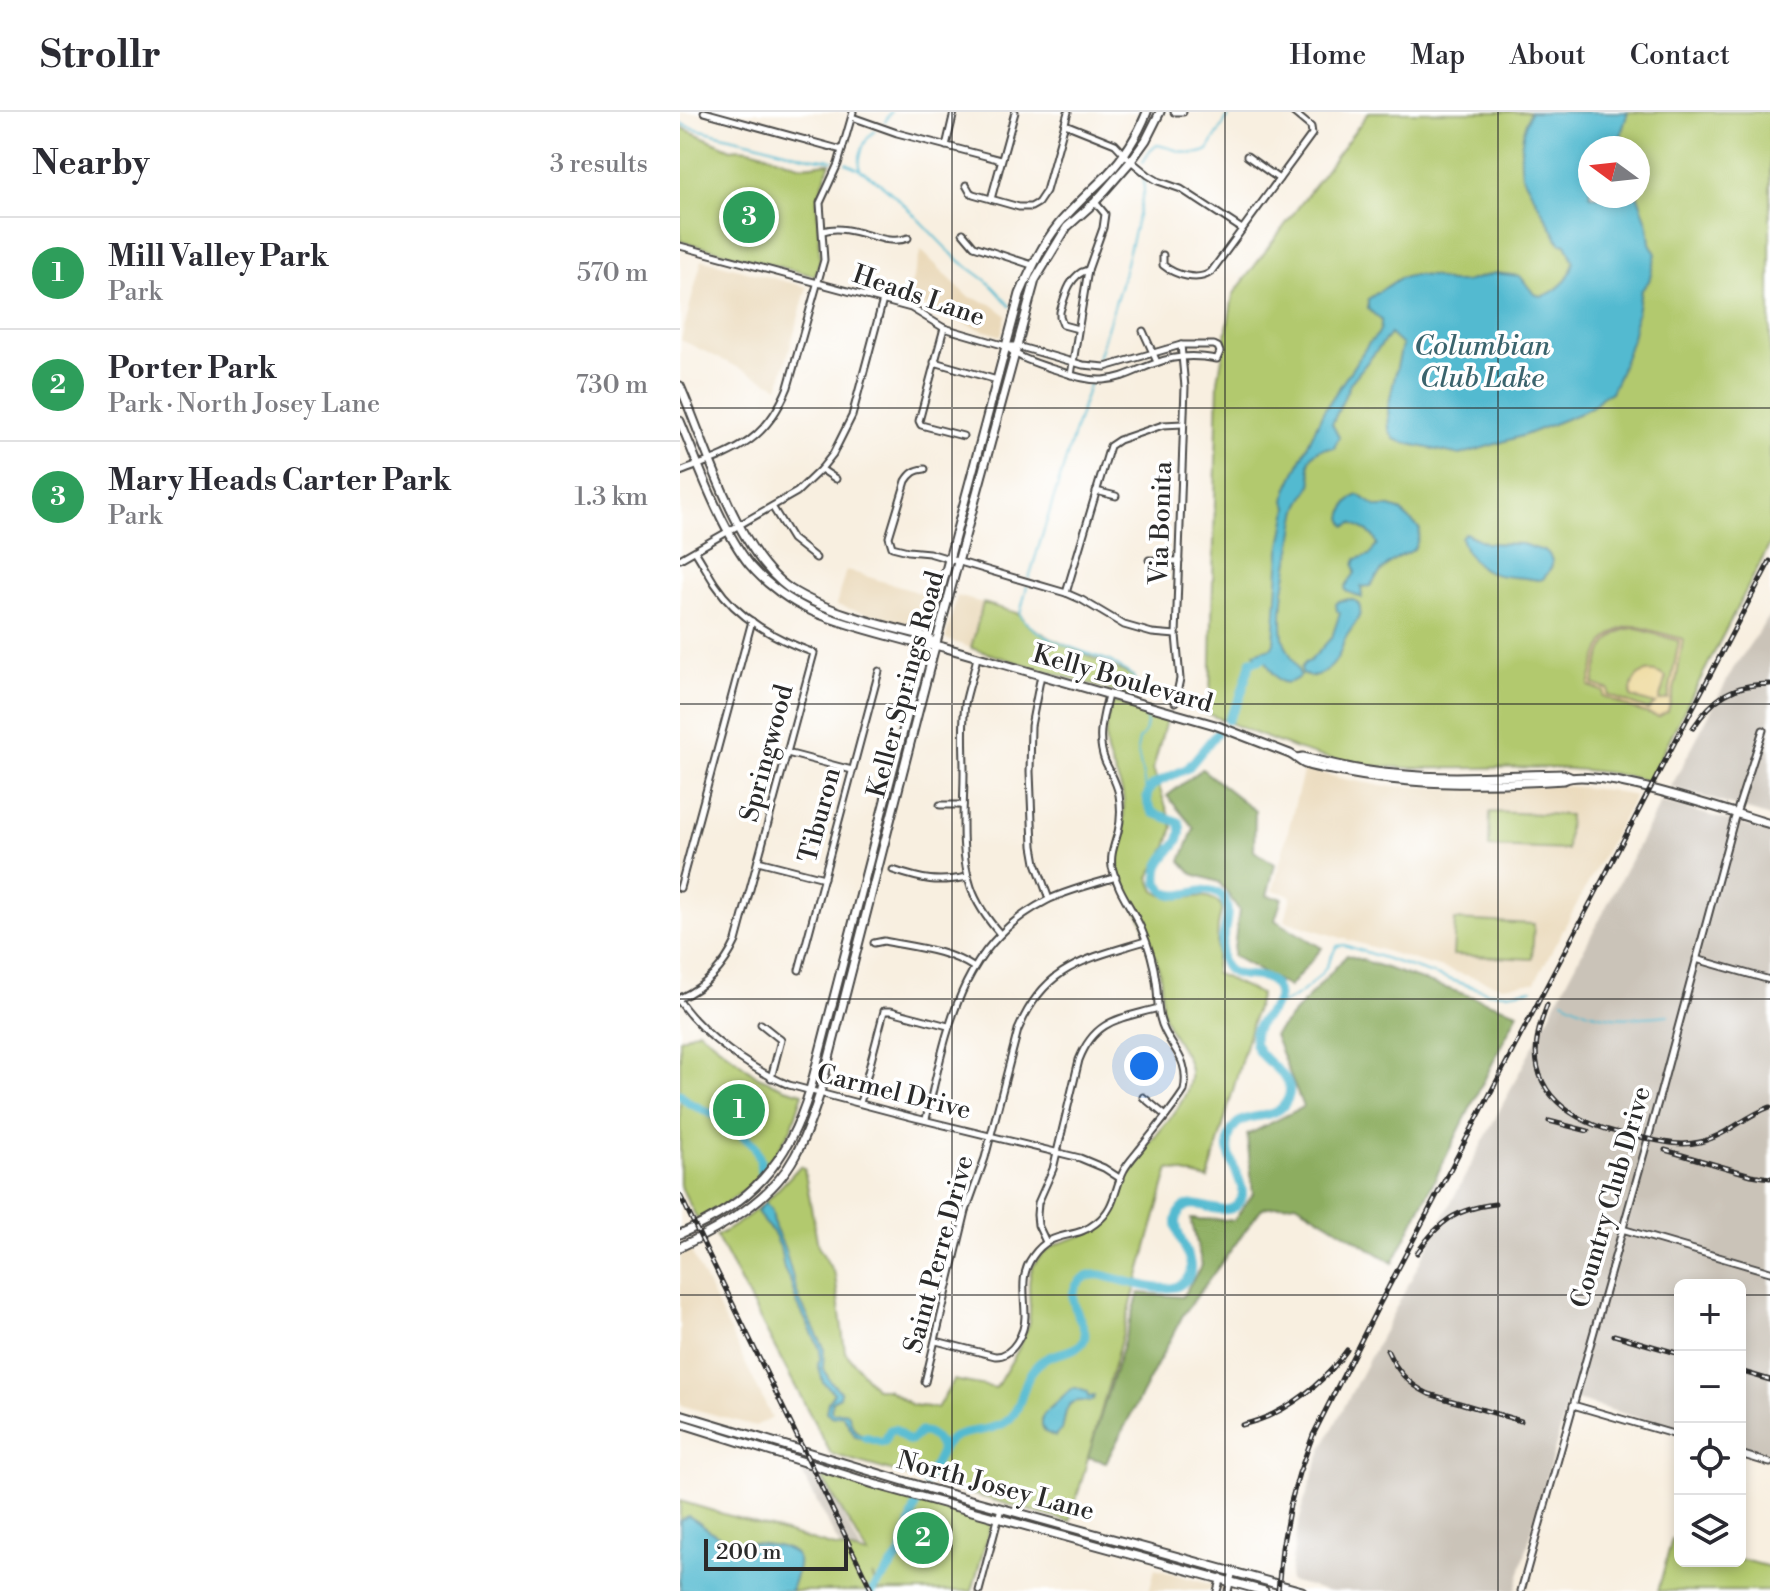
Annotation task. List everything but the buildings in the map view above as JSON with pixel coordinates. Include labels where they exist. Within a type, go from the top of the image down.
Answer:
[{"type":"main road","name":"Keller Springs Road","points":[[680,1234],[739,1202],[757,1187],[784,1151],[799,1124],[954,560],[977,454],[1020,294],[1032,265],[1060,223],[1107,175],[1134,140],[1147,112]]},
{"type":"main road","name":"Keller Springs Road","points":[[929,637],[986,457],[1035,280],[1067,227],[1095,202],[1131,161],[1160,112]]},
{"type":"main road","name":"Kelly Boulevard","points":[[680,386],[682,397],[739,525],[762,562],[791,589],[857,621],[931,646],[1215,725],[1297,758],[1366,771],[1447,779],[1527,782],[1570,777],[1624,782],[1770,824]]},
{"type":"main road","name":"Kelly Boulevard","points":[[680,421],[728,530],[750,565],[773,586],[812,611],[929,637]]},
{"type":"main road","points":[[977,454],[986,457]]},
{"type":"main road","points":[[929,637],[931,646]]},
{"type":"main road","name":"Keller Springs Road","points":[[680,1247],[743,1211],[764,1194],[795,1158],[810,1125],[931,646]]},
{"type":"main road","points":[[784,1151],[795,1158]]},
{"type":"main road","name":"North Josey Lane","points":[[680,1414],[1001,1508],[1302,1591]]},
{"type":"main road","name":"North Josey Lane","points":[[680,1423],[822,1469],[1264,1591]]},
{"type":"main road","points":[[739,1442],[741,1439],[779,1444]]},
{"type":"street","points":[[704,112],[842,150]]},
{"type":"street","points":[[946,146],[954,112]]},
{"type":"street","points":[[991,199],[1015,112]]},
{"type":"street","points":[[966,185],[970,192],[1021,208],[1038,203],[1046,191],[1068,112]]},
{"type":"street","points":[[1174,112],[1183,112]]},
{"type":"street","points":[[1163,255],[1163,265],[1168,270],[1197,277],[1205,277],[1211,272],[1312,134],[1311,127],[1293,112]]},
{"type":"street","points":[[680,472],[739,448],[753,439],[781,403],[824,260],[820,203],[838,164],[852,114],[897,133],[1001,160]]},
{"type":"street","points":[[1065,124],[1115,144],[1148,175],[1181,189],[1242,229]]},
{"type":"street","points":[[1247,156],[1279,179]]},
{"type":"street","points":[[1071,375],[1088,270],[1105,214],[1095,202]]},
{"type":"street","points":[[823,231],[843,229],[894,241],[908,238]]},
{"type":"street","points":[[963,233],[974,246],[1032,265]]},
{"type":"street","name":"Heads Lane","points":[[680,246],[911,308],[944,328],[1006,346]]},
{"type":"street","points":[[1078,329],[1063,325],[1060,312],[1073,279],[1088,270]]},
{"type":"street","points":[[680,559],[797,492],[833,454],[852,416],[883,300]]},
{"type":"street","points":[[944,328],[919,421],[921,425],[963,436]]},
{"type":"street","points":[[1143,331],[1157,362]]},
{"type":"street","points":[[1006,346],[1071,375],[1092,380],[1130,374],[1157,362],[1183,356],[1217,359],[1220,352],[1214,345],[1181,345],[1105,367],[1016,350]]},
{"type":"street","name":"Via Bonita","points":[[1175,702],[1180,679],[1176,635],[1185,379],[1181,345]]},
{"type":"street","points":[[934,362],[997,380]]},
{"type":"street","points":[[1066,593],[1113,443],[1163,425],[1183,424]]},
{"type":"street","points":[[821,469],[836,479]]},
{"type":"street","points":[[925,469],[916,470],[906,481],[889,537],[892,547],[929,553],[1066,593],[1124,625],[1152,633],[1176,635]]},
{"type":"street","points":[[1096,491],[1116,496]]},
{"type":"street","points":[[773,508],[792,539],[816,558]]},
{"type":"street","name":"Springwood","points":[[680,1000],[716,974],[730,954],[740,929],[814,653],[778,639],[752,621],[726,598],[695,551]]},
{"type":"street","points":[[1149,560],[1179,561]]},
{"type":"street","points":[[680,888],[752,621]]},
{"type":"street","points":[[977,657],[964,714],[963,805],[968,877],[976,900],[1000,934]]},
{"type":"street","name":"Tiburon","points":[[799,970],[879,671]]},
{"type":"street","points":[[1041,675],[1031,726],[1030,772],[1033,846],[1049,899]]},
{"type":"street","points":[[936,1341],[995,1356],[1002,1357],[1007,1353],[1023,1330],[1024,1274],[1031,1258],[1046,1242],[1057,1236],[1088,1229],[1097,1223],[1111,1206],[1126,1167],[1184,1091],[1185,1068],[1160,1021],[1155,974],[1145,941],[1122,896],[1112,866],[1111,857],[1120,820],[1119,795],[1100,736],[1108,695]]},
{"type":"street","name":"Country Club Drive","points":[[1521,1591],[1736,814],[1763,730]]},
{"type":"street","points":[[787,753],[852,770]]},
{"type":"street","points":[[940,805],[963,805]]},
{"type":"street","points":[[758,861],[824,878]]},
{"type":"street","points":[[893,870],[947,882],[968,877]]},
{"type":"street","points":[[926,1119],[948,1026],[973,967],[988,947],[1033,908],[1049,899],[1116,877]]},
{"type":"street","points":[[874,943],[884,941],[951,956],[973,967]]},
{"type":"street","name":"Saint Perre Drive","points":[[925,1382],[966,1211],[991,1136],[1018,1030],[1025,1014],[1049,982],[1072,965],[1145,941]]},
{"type":"street","points":[[1696,959],[1770,980]]},
{"type":"street","name":"Carmel Drive","points":[[680,1000],[687,1012],[717,1040],[771,1078],[1091,1161],[1121,1179]]},
{"type":"street","points":[[1046,1242],[1038,1225],[1038,1203],[1053,1169],[1079,1060],[1085,1047],[1101,1027],[1158,1008]]},
{"type":"street","points":[[860,1103],[884,1011],[948,1026]]},
{"type":"street","points":[[761,1024],[781,1040],[771,1078]]},
{"type":"street","points":[[1143,1097],[1166,1116]]},
{"type":"street","points":[[1622,1229],[1770,1272]]},
{"type":"street","points":[[1573,1405],[1674,1434]]},
{"type":"street","points":[[1746,1456],[1770,1463]]},
{"type":"street","points":[[979,1591],[1001,1508]]},
{"type":"street","points":[[1217,1591],[1223,1569]]},
{"type":"street","points":[[1228,1591],[1233,1571]]},
{"type":"shaded area","points":[[921,250],[967,296],[991,304],[1006,315],[1001,336],[947,318],[907,299]]},
{"type":"shaded area","points":[[702,259],[807,287],[779,387],[681,340]]},
{"type":"shaded area","points":[[846,570],[933,597],[924,630],[836,605]]},
{"type":"shaded area","points":[[957,596],[983,603],[971,648],[945,639]]},
{"type":"shaded area","points":[[1770,615],[1770,817],[1671,787],[1733,669]]},
{"type":"shaded area","points":[[1304,768],[1383,786],[1462,788],[1555,785],[1635,796],[1535,982],[1502,986],[1285,921],[1291,896],[1273,890]]},
{"type":"shaded area","points":[[1661,802],[1770,832],[1770,1457],[1746,1450],[1746,1279],[1674,1279],[1674,1428],[1569,1398],[1515,1591],[1327,1591],[1289,1581],[1304,1502],[1322,1449]]},
{"type":"shaded area","points":[[690,1249],[772,1418],[755,1426],[680,1405],[680,1255]]},
{"type":"shaded area","points":[[798,1465],[821,1474],[868,1564],[853,1572]]},
{"type":"shaded area","points":[[1155,1569],[1236,1591],[1149,1591]]},
{"type":"green space","points":[[1369,112],[1770,112],[1770,544],[1648,781],[1580,770],[1406,768],[1351,763],[1288,746],[1208,714],[1218,381],[1233,295]]},
{"type":"green space","points":[[680,127],[731,149],[757,151],[806,166],[830,163],[817,201],[820,260],[815,276],[680,241]]},
{"type":"green space","points":[[983,603],[1020,614],[1028,625],[1054,640],[1133,676],[1137,699],[971,648]]},
{"type":"green space","points":[[1115,702],[1167,717],[1153,769],[1173,827],[1167,847],[1149,877],[1155,891],[1171,898],[1210,898],[1222,906],[1215,973],[1260,994],[1208,1179],[1169,1169],[1070,1522],[831,1454],[716,1236],[752,1213],[800,1166],[804,1168],[818,1246],[835,1275],[845,1352],[876,1389],[887,1389],[912,1405],[937,1408],[954,1380],[996,1388],[1026,1331],[1030,1311],[1030,1278],[1034,1265],[1052,1247],[1093,1231],[1107,1220],[1130,1168],[1182,1101],[1190,1078],[1184,1052],[1163,1012],[1160,975],[1150,941],[1118,869],[1123,797],[1105,740],[1111,704]]},
{"type":"green space","points":[[1202,769],[1255,811],[1254,851],[1275,864],[1267,896],[1282,898],[1275,920],[1322,948],[1289,987],[1233,956],[1239,910],[1219,882],[1193,874],[1181,861],[1194,828],[1167,796]]},
{"type":"green space","points":[[1490,812],[1569,815],[1567,850],[1489,847]]},
{"type":"green space","points":[[1455,920],[1534,924],[1532,959],[1453,955]]},
{"type":"green space","points":[[1347,955],[1518,1012],[1393,1263],[1296,1203],[1262,1208],[1183,1315],[1106,1462],[1088,1457],[1139,1293],[1182,1297],[1202,1265],[1191,1219],[1234,1220],[1253,1194],[1247,1135],[1303,1107],[1274,1035]]},
{"type":"green space","points":[[698,1030],[758,1077],[803,1093],[792,1127],[749,1187],[697,1219],[680,1185],[680,1039]]},
{"type":"green space","points":[[820,1474],[880,1493],[992,1521],[972,1591],[880,1591],[872,1575],[878,1591],[680,1591],[680,1501],[868,1555]]},
{"type":"green space","points":[[1672,1539],[1674,1567],[1746,1567],[1746,1561],[1770,1567],[1770,1591],[1658,1591]]},
{"type":"sand","points":[[1635,626],[1683,639],[1668,711],[1658,717],[1603,696],[1604,692],[1589,686],[1602,647],[1607,639],[1623,628]],"holes":[[[1635,628],[1679,641],[1668,699],[1659,701],[1666,677],[1659,673],[1646,672],[1633,682],[1631,697],[1655,704],[1648,710],[1608,695],[1609,690],[1593,684],[1605,647],[1616,634]]]},
{"type":"water","name":"Columbian Club Lake","points":[[1530,112],[1628,112],[1621,136],[1578,136],[1578,208],[1642,208],[1650,243],[1656,254],[1649,281],[1641,291],[1632,339],[1619,375],[1611,392],[1578,414],[1525,435],[1460,455],[1394,439],[1389,430],[1388,407],[1402,345],[1390,334],[1351,382],[1332,424],[1339,437],[1334,448],[1319,450],[1310,460],[1312,481],[1296,516],[1282,614],[1284,642],[1300,676],[1288,683],[1278,680],[1265,659],[1259,660],[1254,653],[1271,648],[1274,643],[1280,551],[1288,507],[1285,501],[1287,490],[1323,412],[1380,331],[1381,320],[1368,309],[1368,299],[1400,278],[1415,275],[1465,282],[1495,273],[1520,276],[1532,291],[1541,296],[1556,290],[1571,272],[1574,262],[1566,244],[1560,243],[1522,175],[1525,127]]},
{"type":"water","points":[[1359,495],[1377,507],[1399,510],[1420,530],[1414,549],[1389,564],[1370,586],[1361,587],[1362,598],[1346,591],[1345,587],[1355,573],[1356,559],[1370,555],[1377,544],[1367,531],[1353,523],[1345,525],[1342,518],[1347,504]]},
{"type":"water","points":[[1465,533],[1486,543],[1522,544],[1547,552],[1552,566],[1543,579],[1538,580],[1488,572],[1467,552],[1461,537]]},
{"type":"water","points":[[1349,599],[1357,602],[1360,613],[1338,657],[1323,673],[1313,676],[1302,674],[1301,668],[1305,663],[1332,637],[1340,613],[1336,604]]},
{"type":"water","points":[[765,1202],[772,1211],[799,1299],[824,1348],[823,1368],[841,1392],[840,1397],[832,1401],[831,1411],[848,1413],[856,1431],[877,1438],[876,1444],[855,1436],[841,1415],[833,1417],[826,1412],[834,1393],[823,1382],[818,1364],[820,1349],[796,1301],[784,1269],[780,1247],[757,1211]]},
{"type":"water","points":[[1071,1389],[1087,1392],[1088,1397],[1094,1396],[1093,1400],[1070,1404],[1062,1430],[1056,1437],[1045,1432],[1042,1417]]},
{"type":"water","points":[[688,1516],[729,1540],[776,1546],[794,1553],[798,1564],[791,1591],[680,1591],[680,1521]]},
{"type":"waterway","points":[[885,122],[891,112]]},
{"type":"waterway","points":[[1143,162],[1157,145],[1189,153],[1208,150],[1231,112]]},
{"type":"waterway","points":[[680,123],[800,155],[833,160]]},
{"type":"waterway","points":[[860,168],[863,148],[875,131]]},
{"type":"waterway","points":[[846,163],[876,180],[902,202],[954,256],[989,283],[1010,306]]},
{"type":"waterway","points":[[1098,358],[1120,287],[1144,191],[1143,178]]},
{"type":"waterway","points":[[1029,578],[1090,382]]},
{"type":"waterway","points":[[1027,586],[1020,614],[1026,623],[1060,643],[1110,661],[1133,676],[1140,696]]},
{"type":"waterway","points":[[1228,720],[1240,698],[1251,661],[1266,655]]},
{"type":"waterway","points":[[1143,712],[1147,723],[1137,749],[1147,796]]},
{"type":"waterway","points":[[942,1450],[954,1437],[993,1428],[1009,1419],[1038,1364],[1080,1345],[1085,1332],[1073,1299],[1081,1280],[1101,1275],[1140,1285],[1171,1288],[1187,1279],[1191,1270],[1190,1261],[1178,1233],[1178,1215],[1190,1205],[1223,1210],[1237,1205],[1242,1198],[1242,1190],[1229,1152],[1231,1132],[1243,1120],[1281,1109],[1290,1093],[1285,1078],[1255,1044],[1257,1027],[1277,1001],[1275,986],[1263,977],[1234,973],[1223,963],[1221,955],[1227,917],[1225,900],[1219,894],[1206,890],[1172,895],[1158,883],[1160,865],[1178,839],[1181,829],[1179,822],[1153,813],[1147,796],[1151,787],[1158,782],[1188,768],[1216,734]]},
{"type":"waterway","points":[[1276,1006],[1308,987],[1324,970],[1337,946],[1344,945],[1488,992],[1532,989]]},
{"type":"waterway","points":[[1563,1000],[1589,1012],[1614,1017],[1668,1015]]},
{"type":"waterway","points":[[680,1094],[689,1103],[724,1120],[755,1146],[761,1173]]},
{"type":"waterway","points":[[865,1437],[882,1442],[894,1429],[906,1440],[911,1440],[920,1432],[931,1435],[942,1450],[926,1482]]},
{"type":"waterway","points":[[872,1591],[901,1554],[916,1505]]},
{"type":"railway","points":[[1278,1591],[1290,1505],[1313,1435],[1770,561]]},
{"type":"railway","points":[[1693,728],[1708,708],[1725,695],[1745,687],[1770,684]]},
{"type":"railway","points":[[1547,1005],[1538,1034],[1536,1057],[1541,1077],[1550,1093],[1579,1118],[1618,1133],[1684,1144],[1709,1139],[1770,1107]]},
{"type":"railway","points":[[1549,1121],[1588,1131]]},
{"type":"railway","points":[[1665,1150],[1770,1178]]},
{"type":"railway","points":[[680,1195],[872,1591]]},
{"type":"railway","points":[[1417,1253],[1450,1218],[1469,1209],[1495,1204]]},
{"type":"railway","points":[[1614,1335],[1674,1352]]},
{"type":"railway","points":[[1242,1425],[1294,1402],[1323,1378],[1347,1350]]},
{"type":"railway","points":[[1387,1350],[1404,1376],[1429,1394],[1521,1421]]},
{"type":"railway","points":[[1746,1373],[1770,1380]]},
{"type":"place","name":"Mary Heads Carter Park","points":[[749,217]]},
{"type":"place","name":"Mill Valley Park","points":[[739,1110]]},
{"type":"place","name":"Porter Park","points":[[923,1538]]}]
